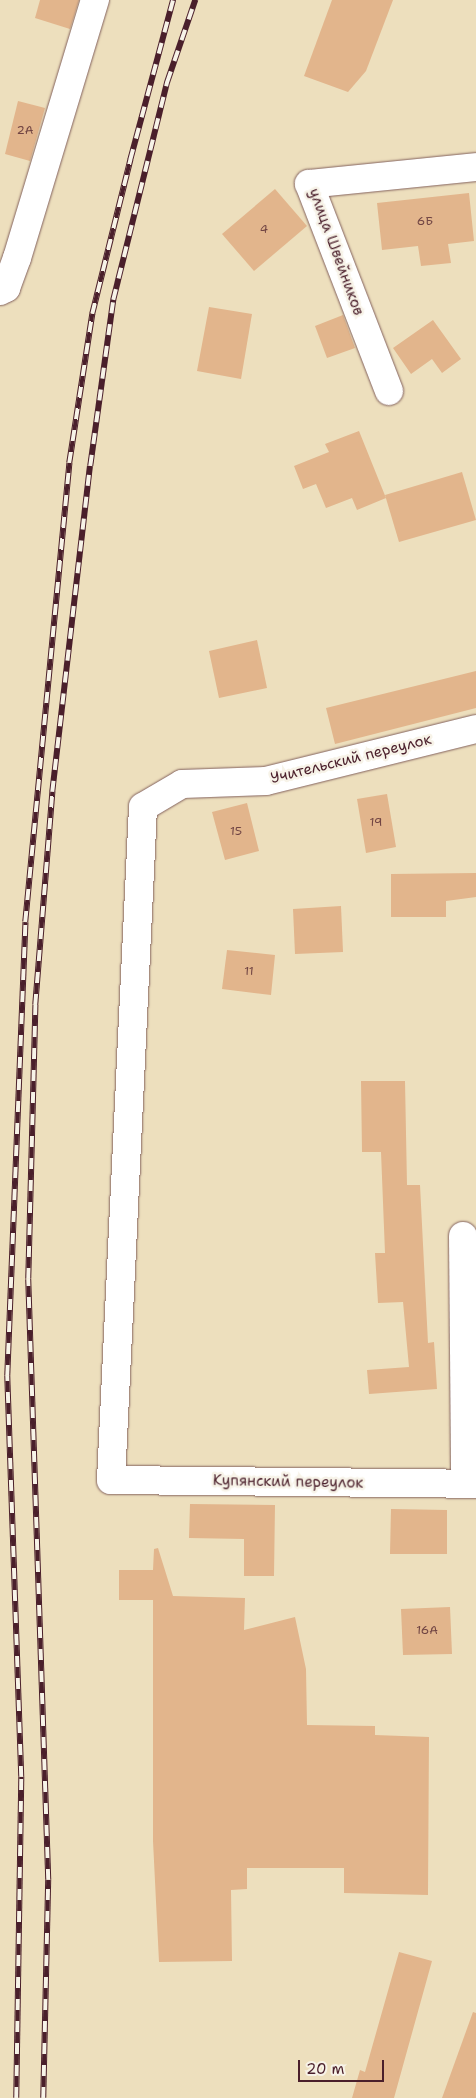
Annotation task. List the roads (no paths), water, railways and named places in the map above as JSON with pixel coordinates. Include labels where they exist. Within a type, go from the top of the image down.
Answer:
[{"type":"street","points":[[0,291],[6,288],[17,258],[95,0]]},
{"type":"street","name":"улица Швейников","points":[[389,391],[309,184],[476,168]]},
{"type":"street","name":"Учительский переулок","points":[[111,1480],[143,807],[182,784],[266,781],[476,729]]},
{"type":"street","name":"Купянский переулок","points":[[111,1480],[471,1484],[463,1236]]},
{"type":"railway","points":[[16,2098],[21,1777],[7,1376],[25,922],[69,463],[92,314],[130,160],[173,0]]},
{"type":"railway","points":[[43,2098],[48,1880],[28,1279],[35,1005],[52,792],[90,466],[113,300],[167,82],[195,0]]}]
